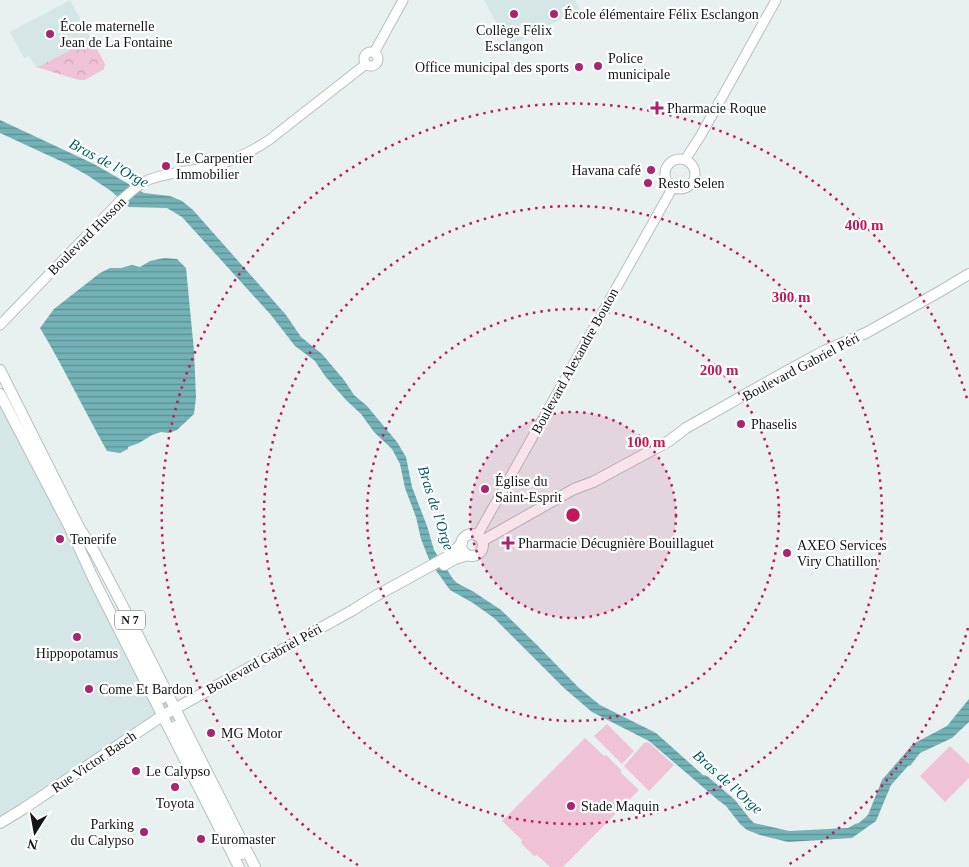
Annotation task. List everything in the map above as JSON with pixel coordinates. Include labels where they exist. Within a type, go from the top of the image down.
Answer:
[{"type":"main road","name":"Boulevard Gabriel Péri","points":[[480,538],[574,489],[593,482],[669,441],[686,428],[734,402],[762,390],[789,373],[826,357],[969,274]]},
{"type":"main road","name":"N 7","points":[[0,370],[82,532],[103,582],[162,698]]},
{"type":"main road","name":"N 7","points":[[0,394],[70,528],[94,580],[239,867]]},
{"type":"main road","name":"N 7","points":[[70,528],[103,582]]},
{"type":"main road","name":"N 7","points":[[82,532],[95,553],[176,708],[255,867]]},
{"type":"main road","points":[[468,535],[480,538],[483,548],[479,554],[468,555],[462,549],[463,540],[468,535]]},
{"type":"main road","name":"Boulevard Gabriel Péri","points":[[443,562],[462,543]]},
{"type":"main road","name":"Boulevard Gabriel Péri","points":[[162,716],[353,610],[382,599],[443,562],[468,555]]},
{"type":"main road","name":"Rue Victor Basch","points":[[0,823],[32,804],[162,716]]},
{"type":"main road","points":[[176,726],[250,867]]},
{"type":"main road","points":[[230,832],[244,867]]},
{"type":"street","name":"Boulevard Husson","points":[[0,325],[120,201],[138,186],[156,177],[228,162],[256,148],[270,140],[366,64],[365,56],[369,53],[374,53],[403,0]]},
{"type":"street","points":[[685,160],[702,135],[776,0]]},
{"type":"street","points":[[681,159],[689,162],[693,166],[693,180],[683,188],[673,187],[666,181],[667,165],[674,160],[681,159]]},
{"type":"street","name":"Boulevard Alexandre Bouton","points":[[480,538],[673,187]]},
{"type":"shaded area","name":"École maternelle Jean de La Fontaine","points":[[70,0],[90,36],[89,40],[36,67],[29,56],[24,58],[10,32]]},
{"type":"shaded area","name":"Collège Félix Esclangon","points":[[484,0],[575,0],[580,9],[509,46]]},
{"type":"shaded area","points":[[0,394],[162,716],[0,823]]},
{"type":"green space","points":[[90,36],[105,64],[104,69],[85,80],[79,80],[36,67],[89,40]]},
{"type":"green space","points":[[607,724],[634,751],[622,764],[594,736]]},
{"type":"green space","name":"Stade Maquin","points":[[585,738],[604,756],[606,755],[639,790],[563,867],[550,867],[537,855],[534,856],[521,843],[522,840],[502,821]]},
{"type":"green space","points":[[648,742],[674,765],[649,791],[624,766],[644,743]]},
{"type":"green space","points":[[950,746],[969,764],[969,778],[945,802],[920,776]]},
{"type":"water","points":[[0,120],[94,164],[144,193],[170,196],[182,201],[193,210],[286,315],[301,337],[322,354],[354,395],[367,406],[397,442],[406,457],[412,487],[434,550],[453,579],[501,610],[579,688],[600,705],[656,733],[703,775],[707,776],[735,800],[754,823],[789,831],[848,828],[859,823],[868,815],[882,780],[913,744],[947,726],[969,699],[969,722],[952,738],[920,753],[891,785],[876,821],[852,838],[788,842],[747,830],[726,806],[649,741],[592,712],[564,688],[494,618],[450,590],[430,562],[405,488],[400,464],[392,449],[374,432],[361,414],[325,376],[315,361],[295,346],[271,315],[182,217],[167,208],[129,207],[111,191],[87,175],[0,133]]},
{"type":"water","points":[[164,258],[177,259],[186,268],[194,351],[196,397],[194,414],[177,430],[152,435],[120,453],[107,451],[40,328],[54,309],[100,273],[110,268],[132,265],[140,267],[150,261]]},
{"type":"tunnel","points":[[162,698],[176,726]]},
{"type":"place","name":"Collège Félix Esclangon","points":[[514,14]]},
{"type":"place","name":"École élémentaire Félix Esclangon","points":[[554,14]]},
{"type":"place","name":"École maternelle Jean de La Fontaine","points":[[50,34]]},
{"type":"place","name":"Police municipale","points":[[598,66]]},
{"type":"place","name":"Office municipal des sports","points":[[579,67]]},
{"type":"place","name":"Pharmacie Roque","points":[[657,108]]},
{"type":"place","name":"Le Carpentier Immobilier","points":[[166,166]]},
{"type":"place","name":"Havana café","points":[[651,170]]},
{"type":"place","name":"Resto Selen","points":[[648,183]]},
{"type":"place","name":"Phaselis","points":[[741,424]]},
{"type":"place","name":"Église du Saint-Esprit","points":[[485,489]]},
{"type":"place","name":"Tenerife","points":[[60,539]]},
{"type":"place","name":"Pharmacie Décugnière Bouillaguet","points":[[508,543]]},
{"type":"place","name":"AXEO Services Viry Chatillon","points":[[787,553]]},
{"type":"place","name":"Hippopotamus","points":[[77,637]]},
{"type":"place","name":"Come Et Bardon","points":[[89,689]]},
{"type":"place","name":"MG Motor","points":[[211,733]]},
{"type":"place","name":"Le Calypso","points":[[136,771]]},
{"type":"place","name":"Toyota","points":[[175,787]]},
{"type":"place","name":"Stade Maquin","points":[[571,806]]},
{"type":"place","name":"Parking du Calypso","points":[[144,832]]},
{"type":"place","name":"Euromaster","points":[[201,839]]},
{"type":"water label","name":"Bras de l'Orge","points":[[109,163]]},
{"type":"water label","name":"Bras de l'Orge","points":[[436,508]]},
{"type":"water label","name":"Bras de l'Orge","points":[[728,782]]}]
